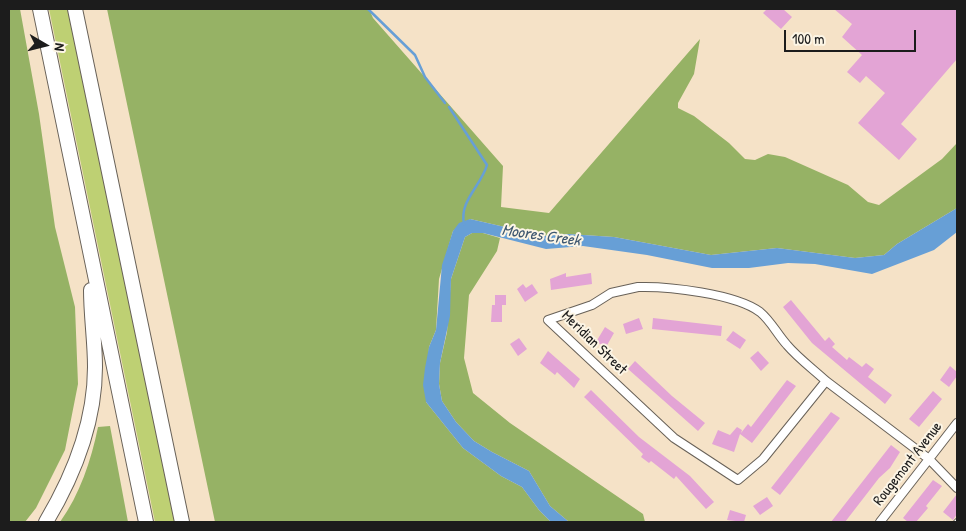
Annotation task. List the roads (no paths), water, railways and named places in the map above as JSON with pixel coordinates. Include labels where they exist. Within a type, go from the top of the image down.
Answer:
[{"type":"highway","points":[[40,9],[146,522]]},
{"type":"highway","points":[[75,9],[182,522]]},
{"type":"highway","points":[[46,522],[70,478],[79,456],[90,410],[95,368],[90,257]]},
{"type":"highway","points":[[167,452],[189,522]]},
{"type":"street","name":"Meridian Street","points":[[826,380],[763,459],[738,480],[674,438],[548,320],[592,305],[611,293],[652,286],[726,298],[750,306],[771,323],[788,346],[826,380],[929,459],[957,488]]},
{"type":"street","name":"Rougemont Avenue","points":[[880,522],[957,423]]},
{"type":"water","name":"Moores Creek","points":[[957,208],[957,232],[934,250],[872,274],[815,264],[788,263],[749,268],[712,268],[647,255],[583,246],[546,249],[483,233],[472,233],[465,237],[451,279],[450,316],[440,363],[439,384],[442,401],[456,422],[474,441],[529,471],[550,506],[569,522],[551,522],[539,510],[522,487],[501,476],[463,448],[426,402],[423,385],[429,347],[436,330],[442,265],[453,231],[459,223],[470,219],[544,236],[568,234],[614,237],[711,255],[777,248],[855,258],[884,255],[897,244]]},
{"type":"waterway","points":[[368,9],[415,55],[425,77],[445,103]]},
{"type":"waterway","points":[[449,107],[487,165],[467,201],[463,216],[464,224]]}]
